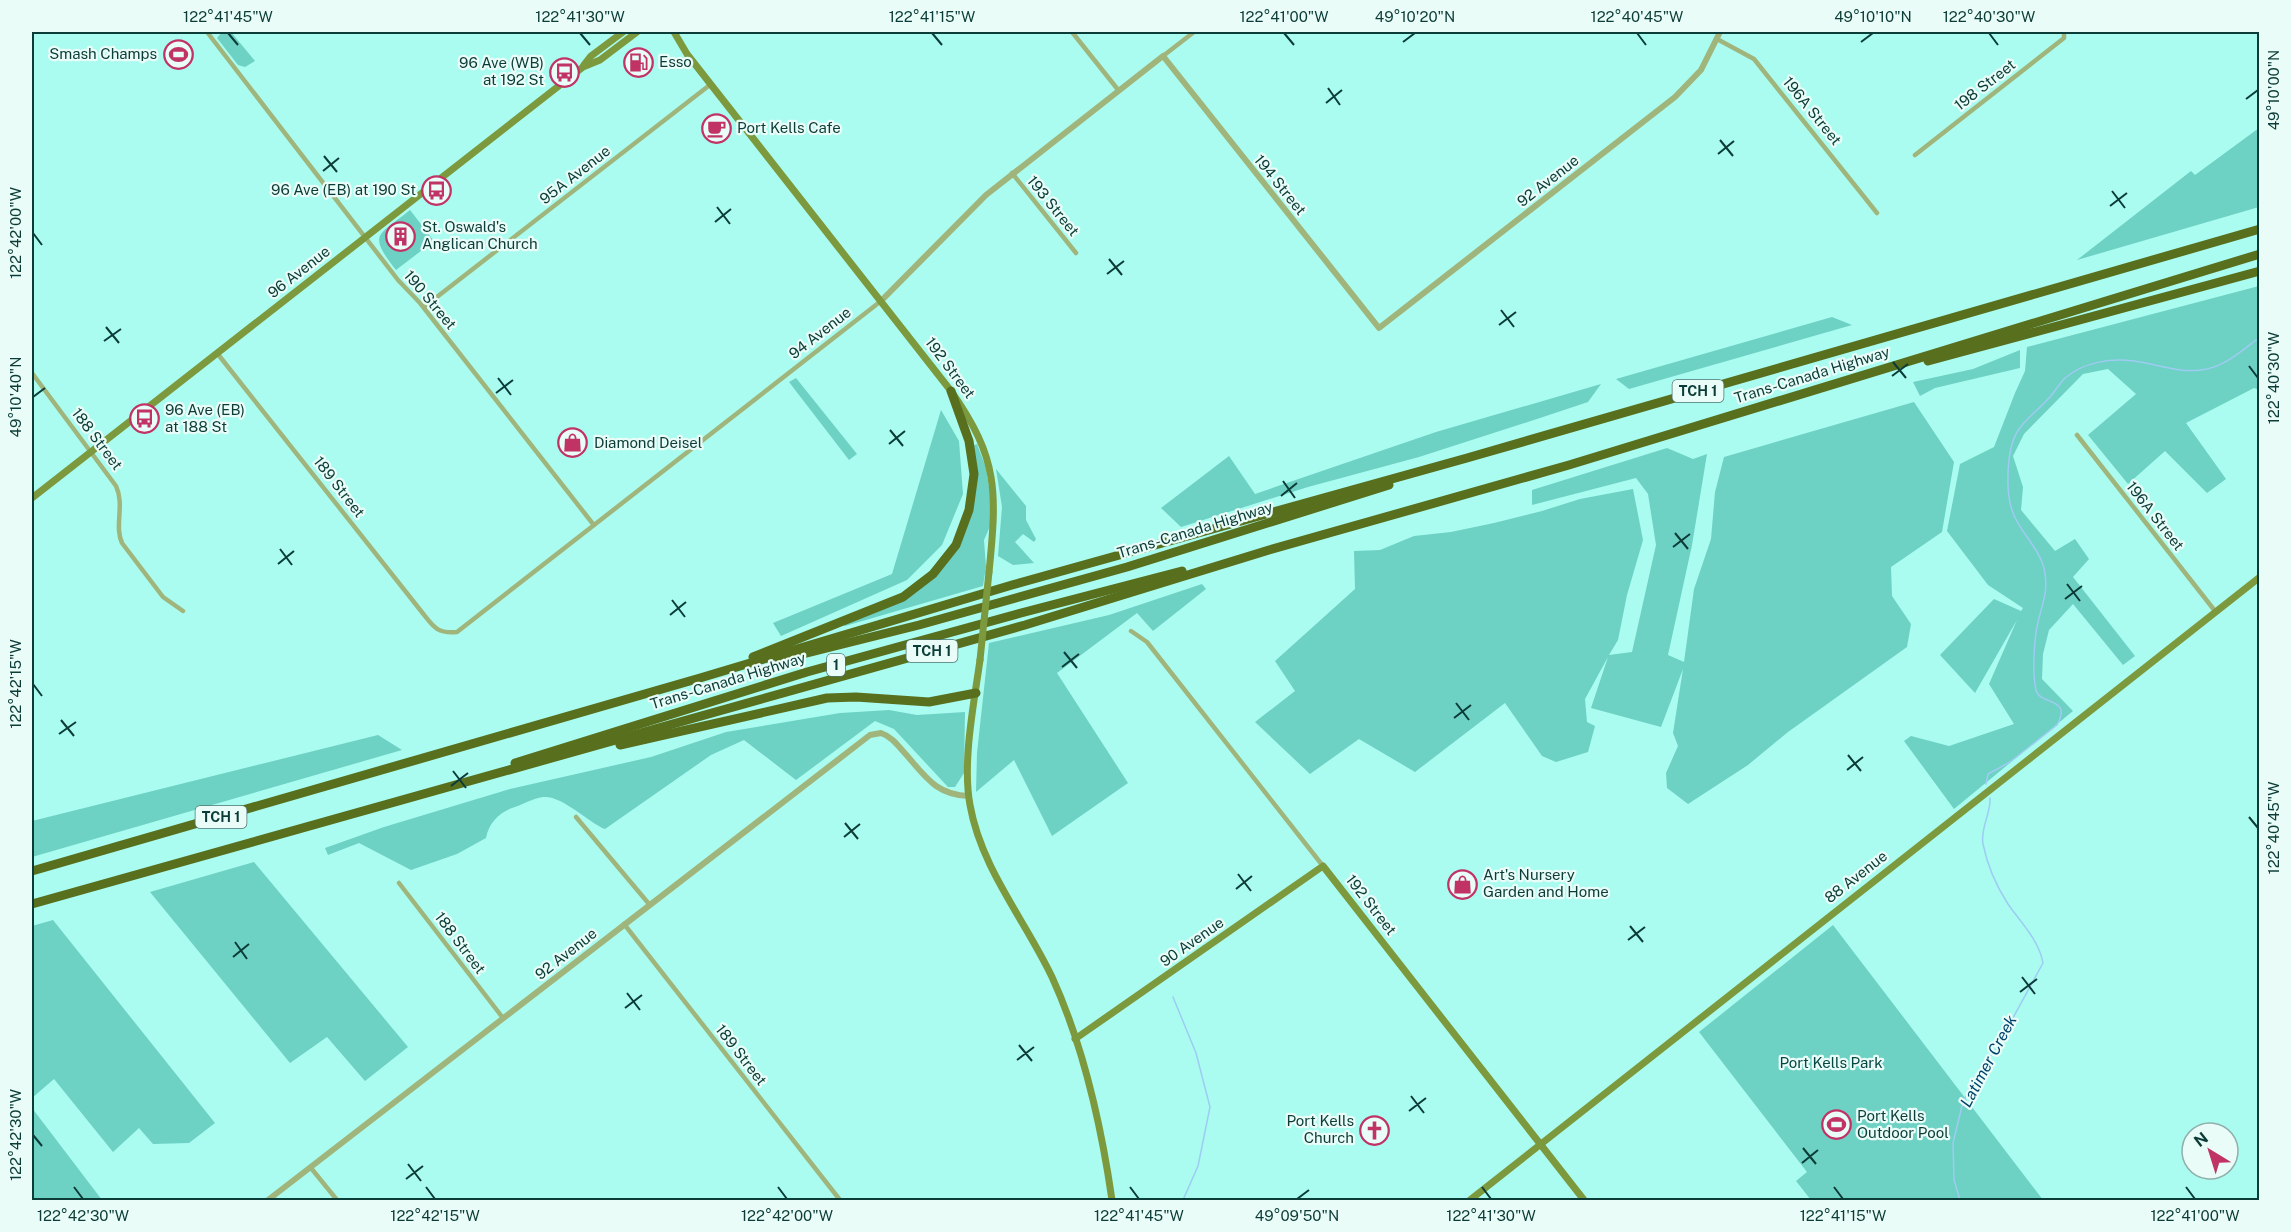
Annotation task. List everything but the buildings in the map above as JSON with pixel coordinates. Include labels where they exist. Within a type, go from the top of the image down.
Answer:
[{"type":"highway","points":[[2187,249],[2259,224]]},
{"type":"highway","name":"Trans-Canada Highway","points":[[32,871],[733,669],[1012,585],[1453,462],[2259,229]]},
{"type":"highway","name":"Trans-Canada Highway","points":[[32,904],[1025,625],[1269,550],[1559,468],[2259,254]]},
{"type":"highway","points":[[1864,375],[1979,348],[2259,271]]},
{"type":"highway","points":[[700,678],[903,597],[933,574],[956,545],[969,510],[974,474],[969,441],[951,391]]},
{"type":"highway","name":"Trans-Canada Highway","points":[[408,798],[807,672],[1132,583],[1269,550]]},
{"type":"highway","points":[[593,747],[633,743],[827,698],[866,697],[929,702],[976,693]]},
{"type":"main road","name":"96 Avenue","points":[[583,67],[591,56],[623,32]]},
{"type":"main road","name":"96 Avenue","points":[[32,498],[583,67],[600,60],[637,32]]},
{"type":"main road","name":"192 Street","points":[[674,32],[687,54],[951,391],[978,433],[991,471],[994,492],[994,526],[968,770],[969,796],[979,841],[1052,978],[1076,1039],[1099,1120],[1112,1200]]},
{"type":"main road","name":"88 Avenue","points":[[1470,1200],[2259,577]]},
{"type":"main road","name":"192 Street","points":[[1323,866],[1584,1200]]},
{"type":"main road","name":"90 Avenue","points":[[1076,1039],[1323,866]]},
{"type":"street","name":"190 Street","points":[[207,32],[398,280],[424,307],[593,524]]},
{"type":"street","points":[[1072,32],[1119,91]]},
{"type":"street","name":"94 Avenue","points":[[445,633],[457,632],[881,301],[966,213],[1012,173],[1194,32]]},
{"type":"street","name":"92 Avenue","points":[[1379,328],[1675,97],[1701,70],[1720,32]]},
{"type":"street","name":"198 Street","points":[[1915,155],[2064,38],[2064,32]]},
{"type":"street","name":"196A Street","points":[[1717,39],[1754,59],[1877,213]]},
{"type":"street","name":"194 Street","points":[[1162,56],[1379,328]]},
{"type":"street","name":"95A Avenue","points":[[424,307],[711,84]]},
{"type":"street","name":"193 Street","points":[[1012,173],[1076,253]]},
{"type":"street","name":"189 Street","points":[[217,353],[428,620],[435,628],[445,633]]},
{"type":"street","name":"188 Street","points":[[32,373],[119,492],[121,514],[119,536],[122,543],[163,597],[183,611]]},
{"type":"street","name":"196A Street","points":[[2077,435],[2215,611]]},
{"type":"street","name":"192 Street","points":[[1131,631],[1147,642],[1323,866]]},
{"type":"street","name":"92 Avenue","points":[[268,1200],[864,738],[881,733],[893,740],[942,792],[969,796]]},
{"type":"street","points":[[576,817],[649,904]]},
{"type":"street","name":"188 Street","points":[[399,883],[503,1018]]},
{"type":"street","name":"189 Street","points":[[624,924],[840,1200]]},
{"type":"street","points":[[310,1168],[337,1200]]},
{"type":"green space","points":[[222,32],[231,32],[255,61],[245,67],[238,65],[217,38]]},
{"type":"green space","points":[[2259,128],[2259,207],[2077,260],[2191,171],[2195,175]]},
{"type":"green space","points":[[410,210],[434,241],[396,270],[381,249],[380,236]]},
{"type":"green space","points":[[2259,286],[2259,390],[2254,388],[2186,423],[2226,479],[2207,493],[2165,451],[2128,484],[2088,435],[2136,394],[2108,369],[2083,374],[2024,434],[2013,456],[2023,487],[2021,510],[2055,551],[2075,539],[2089,559],[2073,577],[2135,656],[2123,665],[2073,604],[2049,630],[2043,654],[2042,679],[2073,711],[1954,809],[1904,741],[1911,736],[1949,746],[2014,724],[1989,684],[2017,620],[1975,693],[1940,655],[1994,599],[2021,611],[2023,608],[1988,585],[1947,531],[1960,464],[1994,447],[2025,371],[2027,347]]},
{"type":"green space","points":[[1832,317],[1852,325],[1629,389],[1616,379]]},
{"type":"green space","points":[[2020,350],[2020,368],[1935,388],[1920,396],[1913,382],[1973,369]]},
{"type":"green space","points":[[796,378],[857,454],[849,460],[789,382]]},
{"type":"green space","points":[[1601,384],[1588,402],[1419,457],[1308,487],[1181,527],[1161,508],[1229,456],[1255,494],[1436,432]]},
{"type":"green space","points":[[1914,402],[1954,462],[1942,532],[1891,567],[1892,596],[1911,624],[1907,647],[1788,732],[1748,765],[1688,804],[1667,788],[1666,773],[1678,746],[1673,733],[1683,669],[1661,727],[1591,708],[1608,657],[1585,699],[1587,722],[1595,726],[1588,752],[1556,762],[1542,756],[1505,703],[1415,772],[1359,739],[1310,774],[1255,722],[1295,691],[1275,661],[1355,589],[1354,551],[1380,550],[1414,536],[1451,532],[1494,523],[1580,499],[1633,489],[1643,540],[1627,595],[1618,640],[1609,655],[1632,652],[1656,545],[1648,494],[1636,478],[1532,505],[1532,490],[1667,448],[1693,459],[1707,454],[1692,545],[1668,655],[1684,662],[1694,589],[1711,539],[1715,492],[1724,457]]},
{"type":"green space","points":[[941,410],[959,441],[963,494],[942,545],[907,580],[781,636],[773,623],[892,574]]},
{"type":"green space","points":[[977,444],[986,468],[991,499],[991,524],[984,540],[986,567],[983,586],[845,626],[924,586],[970,519],[972,446]]},
{"type":"green space","points":[[996,469],[1026,506],[1026,520],[1036,539],[1034,542],[1023,534],[1015,542],[1034,563],[1013,565],[998,556],[1002,507]]},
{"type":"green space","points":[[1202,584],[1206,589],[1153,631],[1137,613],[1057,673],[1128,783],[1052,836],[1014,760],[976,792],[977,753],[989,643],[1109,615]]},
{"type":"green space","points":[[889,710],[917,715],[965,712],[964,773],[955,787],[948,787],[894,729],[875,721],[796,780],[744,740],[711,755],[605,829],[566,804],[543,797],[503,813],[492,823],[486,838],[457,854],[411,870],[359,843],[328,855],[325,848],[384,827],[510,789],[651,757],[726,732],[840,713]]},
{"type":"green space","points":[[378,735],[402,750],[32,857],[32,821]]},
{"type":"green space","points":[[254,862],[408,1047],[365,1081],[327,1037],[290,1063],[150,892]]},
{"type":"green space","points":[[53,920],[215,1123],[189,1143],[153,1144],[139,1128],[113,1152],[54,1079],[32,1098],[32,926]]},
{"type":"green space","name":"Port Kells Park","points":[[1833,925],[2043,1200],[1811,1200],[1796,1181],[1807,1172],[1699,1032]]},
{"type":"green space","points":[[32,1108],[102,1200],[32,1200]]},
{"type":"waterway","name":"Latimer Creek","points":[[1986,784],[1988,774],[2010,762],[2057,725],[2061,716],[2058,706],[2038,695],[2036,690],[2035,637],[2046,583],[2042,561],[2016,520],[2010,504],[2009,458],[2019,429],[2065,378],[2080,368],[2098,362],[2125,360],[2176,369],[2201,370],[2218,366],[2260,337]]},
{"type":"waterway","name":"Latimer Creek","points":[[1960,1200],[1954,1180],[1953,1143],[1963,1102],[1973,1082],[1997,1047],[2043,963],[2034,939],[2008,904],[1987,859],[1982,838],[1990,798]]},
{"type":"waterway","points":[[1173,997],[1196,1053],[1210,1107],[1198,1166],[1183,1200]]},
{"type":"place","name":"Smash Champs","points":[[178,54]]},
{"type":"place","name":"Esso","points":[[638,62]]},
{"type":"place","name":"96 Ave (WB) at 192 St","points":[[565,72]]},
{"type":"place","name":"Port Kells Cafe","points":[[716,128]]},
{"type":"place","name":"96 Ave (EB) at 190 St","points":[[437,190]]},
{"type":"place","name":"St. Oswald's Anglican Church","points":[[401,236]]},
{"type":"place","name":"96 Ave (EB) at 188 St","points":[[144,419]]},
{"type":"place","name":"Diamond Deisel","points":[[573,443]]},
{"type":"place","name":"Art's Nursery Garden and Home","points":[[1462,884]]},
{"type":"place","name":"Port Kells Outdoor Pool","points":[[1836,1125]]},
{"type":"place","name":"Port Kells Church","points":[[1375,1130]]}]
